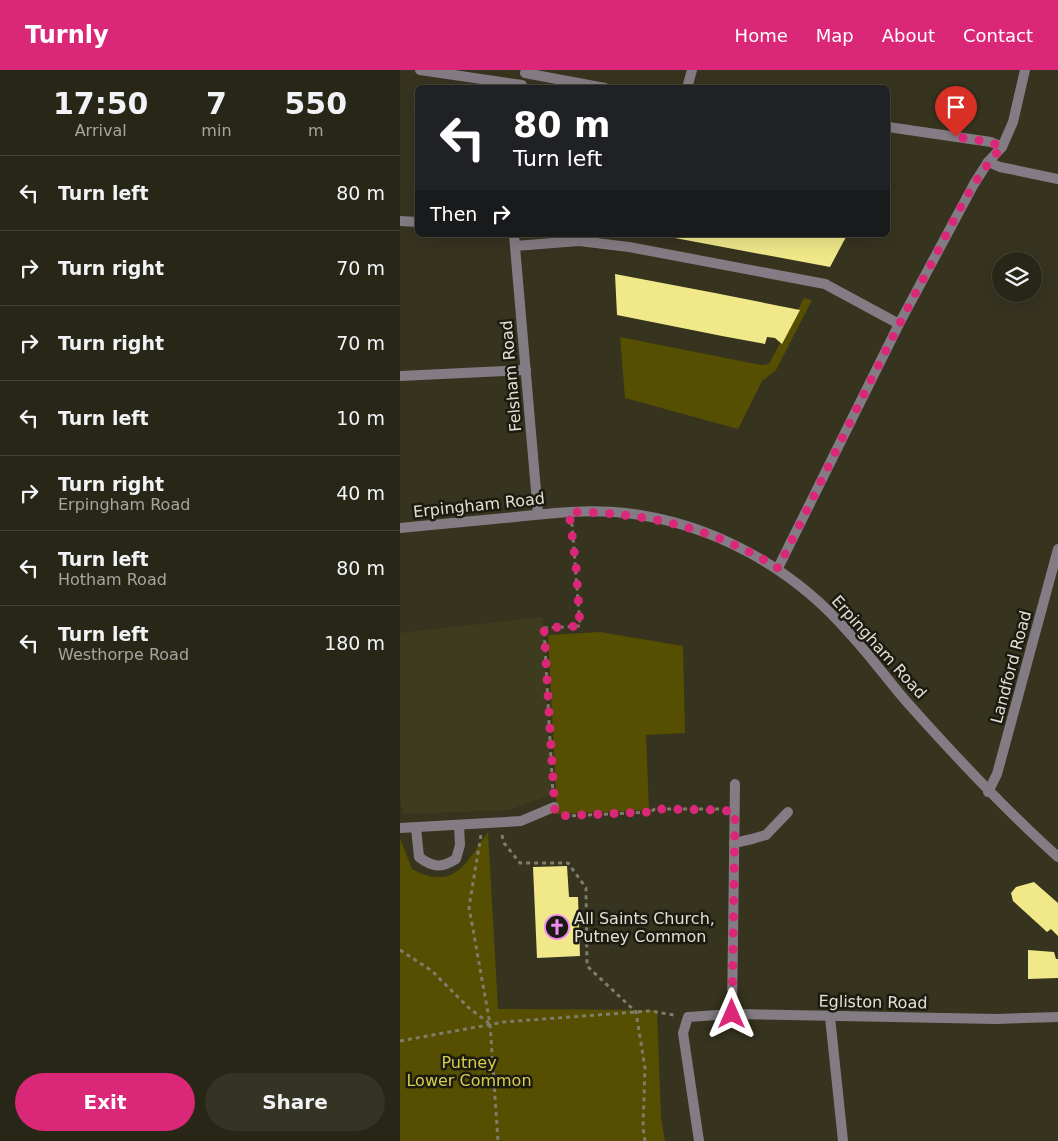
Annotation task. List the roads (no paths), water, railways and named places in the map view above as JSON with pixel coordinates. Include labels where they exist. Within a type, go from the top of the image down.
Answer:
[{"type":"street","points":[[420,70],[516,85]]},
{"type":"street","points":[[688,85],[692,70]]},
{"type":"street","points":[[778,568],[899,324],[988,162],[1002,147],[1012,122],[1025,70]]},
{"type":"street","points":[[522,85],[525,71],[591,85]]},
{"type":"street","points":[[890,127],[990,142],[1002,147]]},
{"type":"street","points":[[988,162],[1000,167],[1058,178]]},
{"type":"street","points":[[400,221],[415,222]]},
{"type":"street","points":[[515,240],[578,241],[629,247],[825,284],[899,324]]},
{"type":"street","name":"Felsham Road","points":[[515,240],[538,514]]},
{"type":"street","points":[[400,376],[526,370]]},
{"type":"street","name":"Erpingham Road","points":[[400,528],[538,514],[569,512],[626,513],[652,518],[724,540],[758,556],[778,568],[804,589],[849,632],[904,698],[988,792],[1058,857]]},
{"type":"street","name":"Landford Road","points":[[988,792],[997,774],[1058,548]]},
{"type":"street","points":[[732,1014],[735,784]]},
{"type":"street","points":[[400,828],[521,821],[554,807]]},
{"type":"street","points":[[734,843],[766,835],[788,812]]},
{"type":"street","points":[[416,828],[419,857],[429,865],[445,866],[456,859],[460,845],[458,826]]},
{"type":"street","name":"Egliston Road","points":[[699,1141],[683,1033],[688,1017],[732,1014],[996,1019],[1058,1017]]},
{"type":"street","points":[[830,1017],[843,1141]]},
{"type":"place","name":"All Saints Church, Putney Common","points":[[557,927]]},
{"type":"park label","name":"Putney Lower Common","points":[[469,1071]]}]
